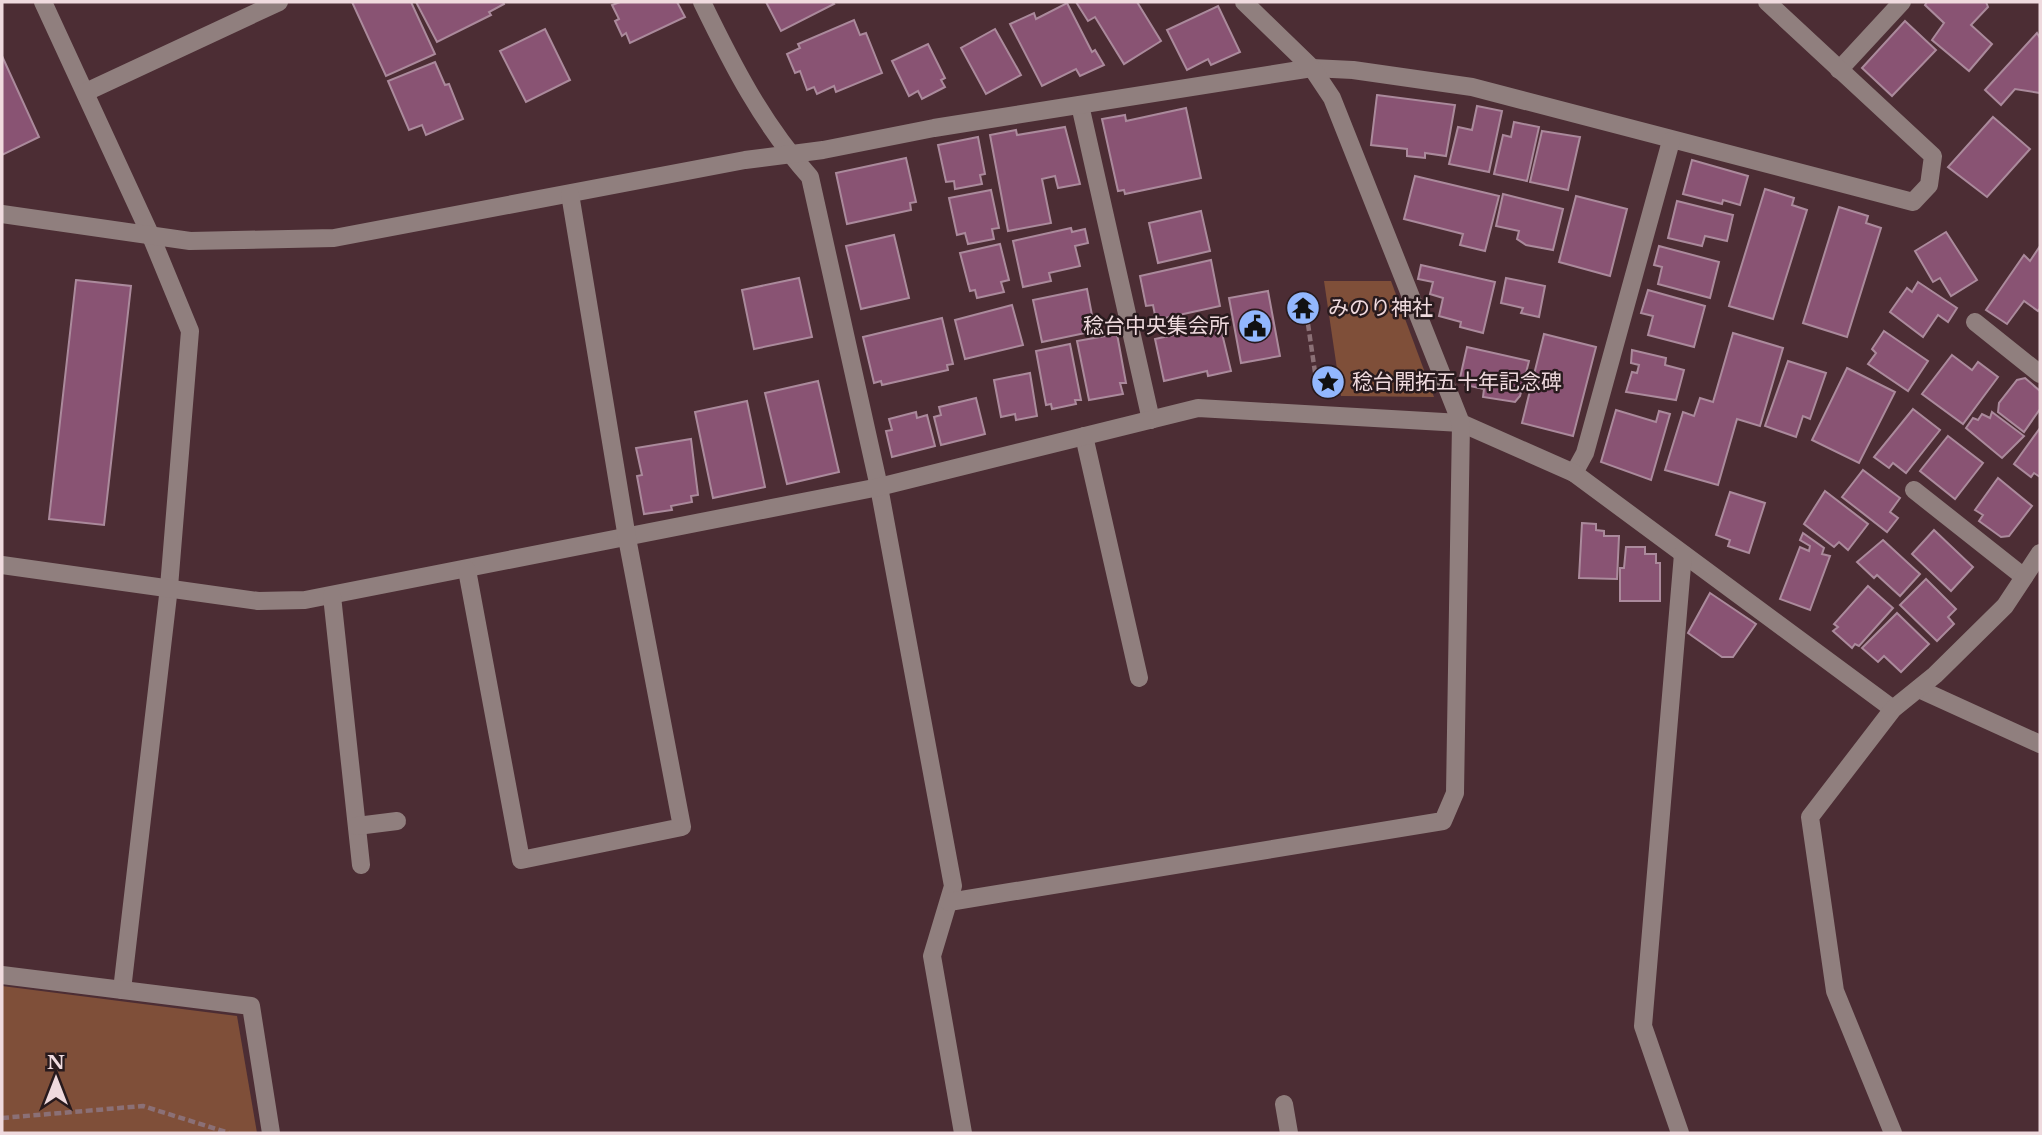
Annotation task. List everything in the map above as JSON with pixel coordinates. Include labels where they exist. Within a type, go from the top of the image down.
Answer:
[{"type":"street","points":[[43,2],[150,234],[190,331],[169,587],[122,990]]},
{"type":"street","points":[[86,92],[279,2]]},
{"type":"street","points":[[702,2],[745,89],[788,152],[810,177],[879,487],[953,886],[932,956],[963,1133]]},
{"type":"street","points":[[950,902],[1443,821],[1455,793],[1461,423],[1332,98],[1312,68],[1244,2]]},
{"type":"street","points":[[2,214],[190,241],[334,238],[788,152],[823,150],[1312,68],[1353,70],[1472,87],[1913,202],[1929,185],[1933,156],[1767,2]]},
{"type":"street","points":[[1839,70],[1902,2]]},
{"type":"street","points":[[1080,105],[1151,420]]},
{"type":"street","points":[[1574,473],[1585,453],[1671,141]]},
{"type":"street","points":[[467,570],[521,860],[682,827],[627,538],[570,194]]},
{"type":"street","points":[[1975,323],[2040,374]]},
{"type":"street","points":[[2,565],[258,601],[332,596],[879,487],[1198,408],[1461,423],[1574,473],[1894,709]]},
{"type":"street","points":[[1084,436],[1139,678]]},
{"type":"street","points":[[1914,490],[2024,577]]},
{"type":"street","points":[[1893,1133],[1835,991],[1810,817],[1894,709],[1919,689],[2005,606],[2040,552]]},
{"type":"street","points":[[1680,1133],[1643,1026],[1683,554]]},
{"type":"street","points":[[332,596],[361,865]]},
{"type":"street","points":[[1919,689],[2040,744]]},
{"type":"street","points":[[357,826],[397,821]]},
{"type":"street","points":[[2,975],[251,1006],[271,1133]]},
{"type":"street","points":[[1284,1104],[1289,1133]]},
{"type":"path","points":[[1308,324],[1318,388]]},
{"type":"path","points":[[2,1118],[143,1106],[229,1133]]},
{"type":"shaded area","points":[[1324,281],[1391,281],[1434,397],[1341,396]]},
{"type":"shaded area","points":[[2,986],[237,1016],[257,1133],[2,1133]]},
{"type":"building","points":[[352,2],[411,2],[435,54],[386,76]]},
{"type":"building","points":[[416,2],[504,4],[489,12],[491,15],[437,42]]},
{"type":"building","points":[[620,2],[677,2],[685,17],[630,43],[626,33],[622,36],[615,21],[619,19],[612,5]]},
{"type":"building","points":[[766,2],[832,2],[834,4],[781,31]]},
{"type":"building","points":[[1076,2],[1137,2],[1161,41],[1124,64],[1095,17],[1088,21]]},
{"type":"building","points":[[1927,2],[1986,2],[1988,7],[1971,25],[1992,44],[1969,71],[1932,40],[1944,23],[1925,5]]},
{"type":"building","points":[[1067,3],[1092,52],[1095,50],[1104,65],[1080,76],[1076,69],[1042,86],[1010,24],[1034,13],[1036,19]]},
{"type":"building","points":[[1218,6],[1240,52],[1211,65],[1208,59],[1187,70],[1167,30]]},
{"type":"building","points":[[854,20],[860,35],[866,33],[882,73],[836,92],[834,86],[817,94],[814,87],[807,90],[800,71],[795,73],[787,54],[800,48],[798,44]]},
{"type":"building","points":[[1905,21],[1936,50],[1892,96],[1862,68]]},
{"type":"building","points":[[545,29],[570,80],[526,102],[500,51]]},
{"type":"building","points":[[995,29],[1021,75],[986,94],[961,48]]},
{"type":"building","points":[[2037,33],[2040,38],[2040,93],[2015,89],[2001,105],[1985,90]]},
{"type":"building","points":[[928,44],[945,78],[941,80],[945,87],[922,99],[918,91],[909,96],[892,61]]},
{"type":"building","points":[[2,56],[39,137],[2,155]]},
{"type":"building","points":[[435,62],[445,85],[449,84],[463,119],[426,135],[422,125],[409,130],[388,81]]},
{"type":"building","points":[[1377,95],[1455,105],[1446,156],[1425,153],[1425,158],[1407,156],[1407,149],[1371,145]]},
{"type":"building","points":[[1477,106],[1502,111],[1489,172],[1449,164],[1458,127],[1472,130]]},
{"type":"building","points":[[1186,108],[1201,178],[1125,194],[1124,190],[1118,191],[1102,119],[1125,115],[1126,121]]},
{"type":"building","points":[[1993,117],[2030,149],[1987,197],[1948,167]]},
{"type":"building","points":[[1514,122],[1539,127],[1527,181],[1494,174],[1503,135],[1511,137]]},
{"type":"building","points":[[1065,127],[1080,184],[1058,188],[1055,176],[1042,179],[1051,223],[1008,231],[990,135],[1016,130],[1017,135]]},
{"type":"building","points":[[1542,131],[1580,137],[1568,190],[1530,182]]},
{"type":"building","points":[[978,137],[985,174],[980,175],[982,184],[955,189],[954,181],[946,182],[938,145]]},
{"type":"building","points":[[906,158],[916,202],[910,203],[911,210],[847,224],[836,173]]},
{"type":"building","points":[[1692,160],[1748,176],[1740,205],[1723,200],[1722,204],[1683,194]]},
{"type":"building","points":[[1415,176],[1499,196],[1485,251],[1460,245],[1463,234],[1404,219]]},
{"type":"building","points":[[1765,189],[1794,198],[1792,205],[1807,210],[1773,319],[1729,306]]},
{"type":"building","points":[[991,190],[999,228],[992,229],[994,239],[968,244],[965,233],[957,235],[949,198]]},
{"type":"building","points":[[1503,194],[1563,209],[1553,250],[1526,245],[1517,239],[1519,231],[1496,226]]},
{"type":"building","points":[[1576,196],[1627,209],[1610,276],[1559,262]]},
{"type":"building","points":[[1677,201],[1733,215],[1727,241],[1705,236],[1702,246],[1668,238]]},
{"type":"building","points":[[1839,207],[1868,216],[1866,223],[1881,228],[1847,337],[1803,323]]},
{"type":"building","points":[[1201,211],[1210,251],[1158,263],[1149,223]]},
{"type":"building","points":[[1071,228],[1072,232],[1085,229],[1088,243],[1075,246],[1080,266],[1049,273],[1051,281],[1023,287],[1013,241]]},
{"type":"building","points":[[1946,232],[1977,280],[1951,296],[1940,278],[1933,282],[1915,251]]},
{"type":"building","points":[[894,235],[909,298],[861,309],[846,246]]},
{"type":"building","points":[[1000,244],[1009,280],[1001,282],[1004,292],[977,298],[975,290],[970,291],[960,253]]},
{"type":"building","points":[[1659,246],[1719,262],[1710,298],[1658,284],[1662,267],[1654,265]]},
{"type":"building","points":[[2040,246],[2040,308],[2038,311],[2024,301],[2007,324],[1986,310],[2024,255],[2030,261]]},
{"type":"building","points":[[1211,260],[1220,306],[1156,320],[1153,305],[1146,306],[1140,276]]},
{"type":"building","points":[[1421,265],[1495,282],[1483,333],[1460,327],[1461,322],[1439,316],[1443,298],[1430,294],[1433,282],[1418,279]]},
{"type":"building","points":[[799,278],[812,337],[754,349],[742,290]]},
{"type":"building","points":[[1506,278],[1545,286],[1539,317],[1521,313],[1523,308],[1501,303]]},
{"type":"building","points":[[76,280],[131,286],[104,525],[49,519]]},
{"type":"building","points":[[1918,282],[1957,308],[1948,322],[1938,315],[1923,337],[1890,312],[1907,288],[1912,292]]},
{"type":"building","points":[[1087,289],[1095,331],[1042,342],[1033,300]]},
{"type":"building","points":[[1648,290],[1705,306],[1694,347],[1648,335],[1653,316],[1641,313]]},
{"type":"building","points":[[1268,291],[1280,356],[1241,363],[1229,298]]},
{"type":"building","points":[[1313,298],[1316,315],[1291,319],[1289,302]]},
{"type":"building","points":[[1012,305],[1023,345],[965,359],[955,320]]},
{"type":"building","points":[[942,318],[953,364],[947,365],[948,370],[882,385],[881,381],[874,383],[863,337]]},
{"type":"building","points":[[1220,325],[1231,371],[1208,376],[1207,371],[1164,381],[1155,339]]},
{"type":"building","points":[[1884,331],[1928,361],[1908,391],[1868,364],[1876,353],[1872,349]]},
{"type":"building","points":[[1733,333],[1783,348],[1760,426],[1737,419],[1718,485],[1665,470],[1683,412],[1694,416],[1700,398],[1713,402]]},
{"type":"building","points":[[1117,334],[1126,383],[1120,383],[1123,394],[1089,400],[1077,341]]},
{"type":"building","points":[[1544,334],[1596,347],[1573,436],[1522,423]]},
{"type":"building","points":[[1070,344],[1081,400],[1075,400],[1076,404],[1052,409],[1051,404],[1046,405],[1036,351]]},
{"type":"building","points":[[1467,347],[1529,361],[1520,396],[1515,402],[1483,397],[1484,389],[1465,385],[1466,379],[1460,378]]},
{"type":"building","points":[[1632,350],[1666,358],[1665,365],[1684,370],[1676,400],[1626,392],[1632,372],[1637,373],[1639,365],[1631,363]]},
{"type":"building","points":[[1952,355],[1972,370],[1978,362],[1998,377],[1963,424],[1922,394]]},
{"type":"building","points":[[1788,361],[1826,373],[1810,419],[1803,416],[1796,437],[1765,426]]},
{"type":"building","points":[[1847,368],[1895,392],[1859,463],[1812,440]]},
{"type":"building","points":[[1030,373],[1037,416],[1016,420],[1015,414],[1001,417],[994,380]]},
{"type":"building","points":[[2025,378],[2040,391],[2040,409],[2024,432],[1998,412],[1999,403],[2017,380]]},
{"type":"building","points":[[818,381],[839,472],[787,484],[765,393]]},
{"type":"building","points":[[976,398],[985,434],[941,445],[934,417],[941,415],[939,407]]},
{"type":"building","points":[[747,401],[765,487],[713,498],[695,412]]},
{"type":"building","points":[[1913,409],[1940,430],[1906,473],[1893,463],[1889,468],[1874,457]]},
{"type":"building","points":[[1616,410],[1656,422],[1659,411],[1670,414],[1651,480],[1601,462]]},
{"type":"building","points":[[916,412],[917,418],[927,415],[935,446],[892,457],[886,431],[892,430],[889,419]]},
{"type":"building","points":[[1992,412],[2024,436],[2002,458],[1966,428],[1973,418],[1978,420],[1982,414],[1990,418]]},
{"type":"building","points":[[2040,428],[2040,477],[2034,473],[2031,477],[2014,464]]},
{"type":"building","points":[[1948,436],[1983,463],[1955,499],[1920,471]]},
{"type":"building","points":[[691,439],[698,495],[691,496],[692,502],[671,506],[672,510],[644,514],[637,476],[642,475],[636,448]]},
{"type":"building","points":[[1863,470],[1900,498],[1890,512],[1898,518],[1887,532],[1842,497]]},
{"type":"building","points":[[1998,478],[2032,506],[2009,536],[2001,537],[1979,521],[1983,515],[1975,510]]},
{"type":"building","points":[[1825,491],[1868,524],[1848,550],[1839,542],[1834,547],[1804,524]]},
{"type":"building","points":[[1730,492],[1765,503],[1749,553],[1728,546],[1730,540],[1716,535]]},
{"type":"building","points":[[1582,523],[1596,524],[1596,530],[1604,531],[1604,536],[1619,536],[1617,579],[1579,578]]},
{"type":"building","points":[[1934,530],[1973,567],[1951,591],[1912,554]]},
{"type":"building","points":[[1803,533],[1824,548],[1822,554],[1830,556],[1810,610],[1780,599],[1800,547],[1809,551],[1810,546],[1800,540]]},
{"type":"building","points":[[1883,540],[1920,574],[1900,596],[1877,575],[1874,578],[1857,562]]},
{"type":"building","points":[[1626,547],[1645,547],[1645,554],[1656,554],[1656,563],[1660,563],[1660,601],[1620,601],[1620,568],[1624,568]]},
{"type":"building","points":[[1926,579],[1956,609],[1948,617],[1954,624],[1937,641],[1900,605]]},
{"type":"building","points":[[1868,586],[1893,608],[1859,646],[1855,644],[1852,648],[1833,631],[1838,627],[1834,624]]},
{"type":"building","points":[[1710,593],[1756,624],[1733,657],[1722,657],[1688,633]]},
{"type":"building","points":[[1897,613],[1929,644],[1901,672],[1884,656],[1878,662],[1862,648]]},
{"type":"place","name":"みのり神社","points":[[1303,308]]},
{"type":"place","name":"稔台中央集会所","points":[[1255,326]]},
{"type":"place","name":"稔台開拓五十年記念碑","points":[[1328,382]]}]
